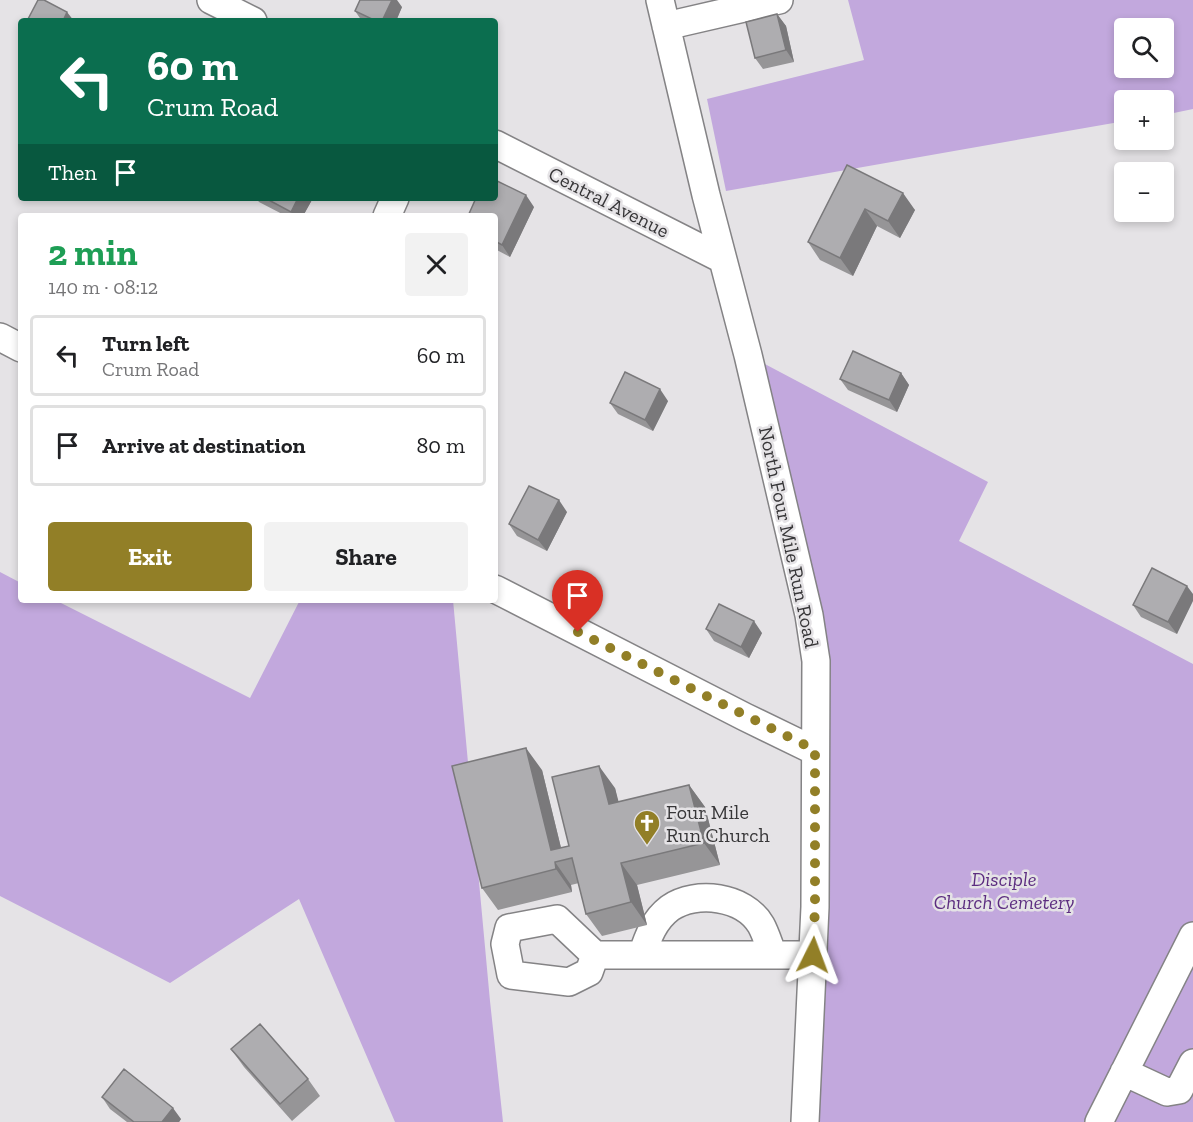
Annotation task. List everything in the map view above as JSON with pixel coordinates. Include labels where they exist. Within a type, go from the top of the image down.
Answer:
[{"type":"street","points":[[211,0],[247,18]]},
{"type":"street","name":"North Four Mile Run Road","points":[[660,0],[722,259],[748,355],[809,615],[816,661],[815,907],[805,1122]]},
{"type":"street","points":[[666,26],[778,0]]},
{"type":"street","name":"Central Avenue","points":[[498,146],[722,259]]},
{"type":"street","points":[[0,337],[18,346]]},
{"type":"street","points":[[498,591],[745,717],[815,750]]},
{"type":"street","points":[[642,955],[653,925],[670,908],[693,899],[719,898],[744,908],[760,923],[773,955]]},
{"type":"street","points":[[1099,1122],[1193,936]]},
{"type":"street","points":[[595,954],[813,955]]},
{"type":"street","points":[[1124,1072],[1167,1092],[1186,1093],[1193,1063]]},
{"type":"green space","points":[[848,0],[1193,0],[1193,109],[1174,113],[1174,90],[1114,90],[1114,123],[726,191],[707,99],[864,60]]},
{"type":"green space","name":"Disciple Church Cemetery","points":[[748,355],[988,482],[959,541],[1193,664],[1193,1122],[805,1122],[816,661]]},
{"type":"green space","points":[[0,572],[18,581],[18,603],[61,603],[250,698],[298,603],[453,603],[503,1122],[395,1122],[299,899],[170,983],[0,896]]},
{"type":"building","points":[[38,0],[44,0],[67,12],[64,18],[29,18]]},
{"type":"building","points":[[360,0],[392,0],[383,18],[370,18],[355,11]]},
{"type":"building","points":[[777,14],[786,50],[755,58],[746,22]]},
{"type":"building","points":[[847,165],[903,193],[888,221],[865,209],[840,258],[808,242]]},
{"type":"building","points":[[498,181],[526,195],[502,245],[498,243],[498,213],[469,213],[475,201],[498,201]]},
{"type":"building","points":[[271,201],[296,201],[291,212]]},
{"type":"building","points":[[853,351],[901,373],[889,400],[840,379]]},
{"type":"building","points":[[625,372],[660,389],[645,420],[610,403]]},
{"type":"building","points":[[529,486],[559,500],[538,540],[509,524]]},
{"type":"building","points":[[1152,568],[1187,586],[1168,622],[1133,605]]},
{"type":"building","points":[[719,604],[754,621],[741,647],[706,629]]},
{"type":"building","name":"Four Mile Run Church","points":[[526,748],[551,850],[569,846],[552,777],[599,766],[609,804],[689,785],[704,843],[621,863],[631,902],[586,914],[572,858],[555,862],[556,869],[482,888],[452,766]]},
{"type":"building","points":[[260,1024],[308,1079],[280,1104],[231,1049]]},
{"type":"building","points":[[124,1069],[173,1108],[162,1122],[134,1122],[102,1097]]},
{"type":"place","name":"Four Mile Run Church","points":[[647,846]]},
{"type":"route","points":[[578,632],[815,750],[813,955]]}]
